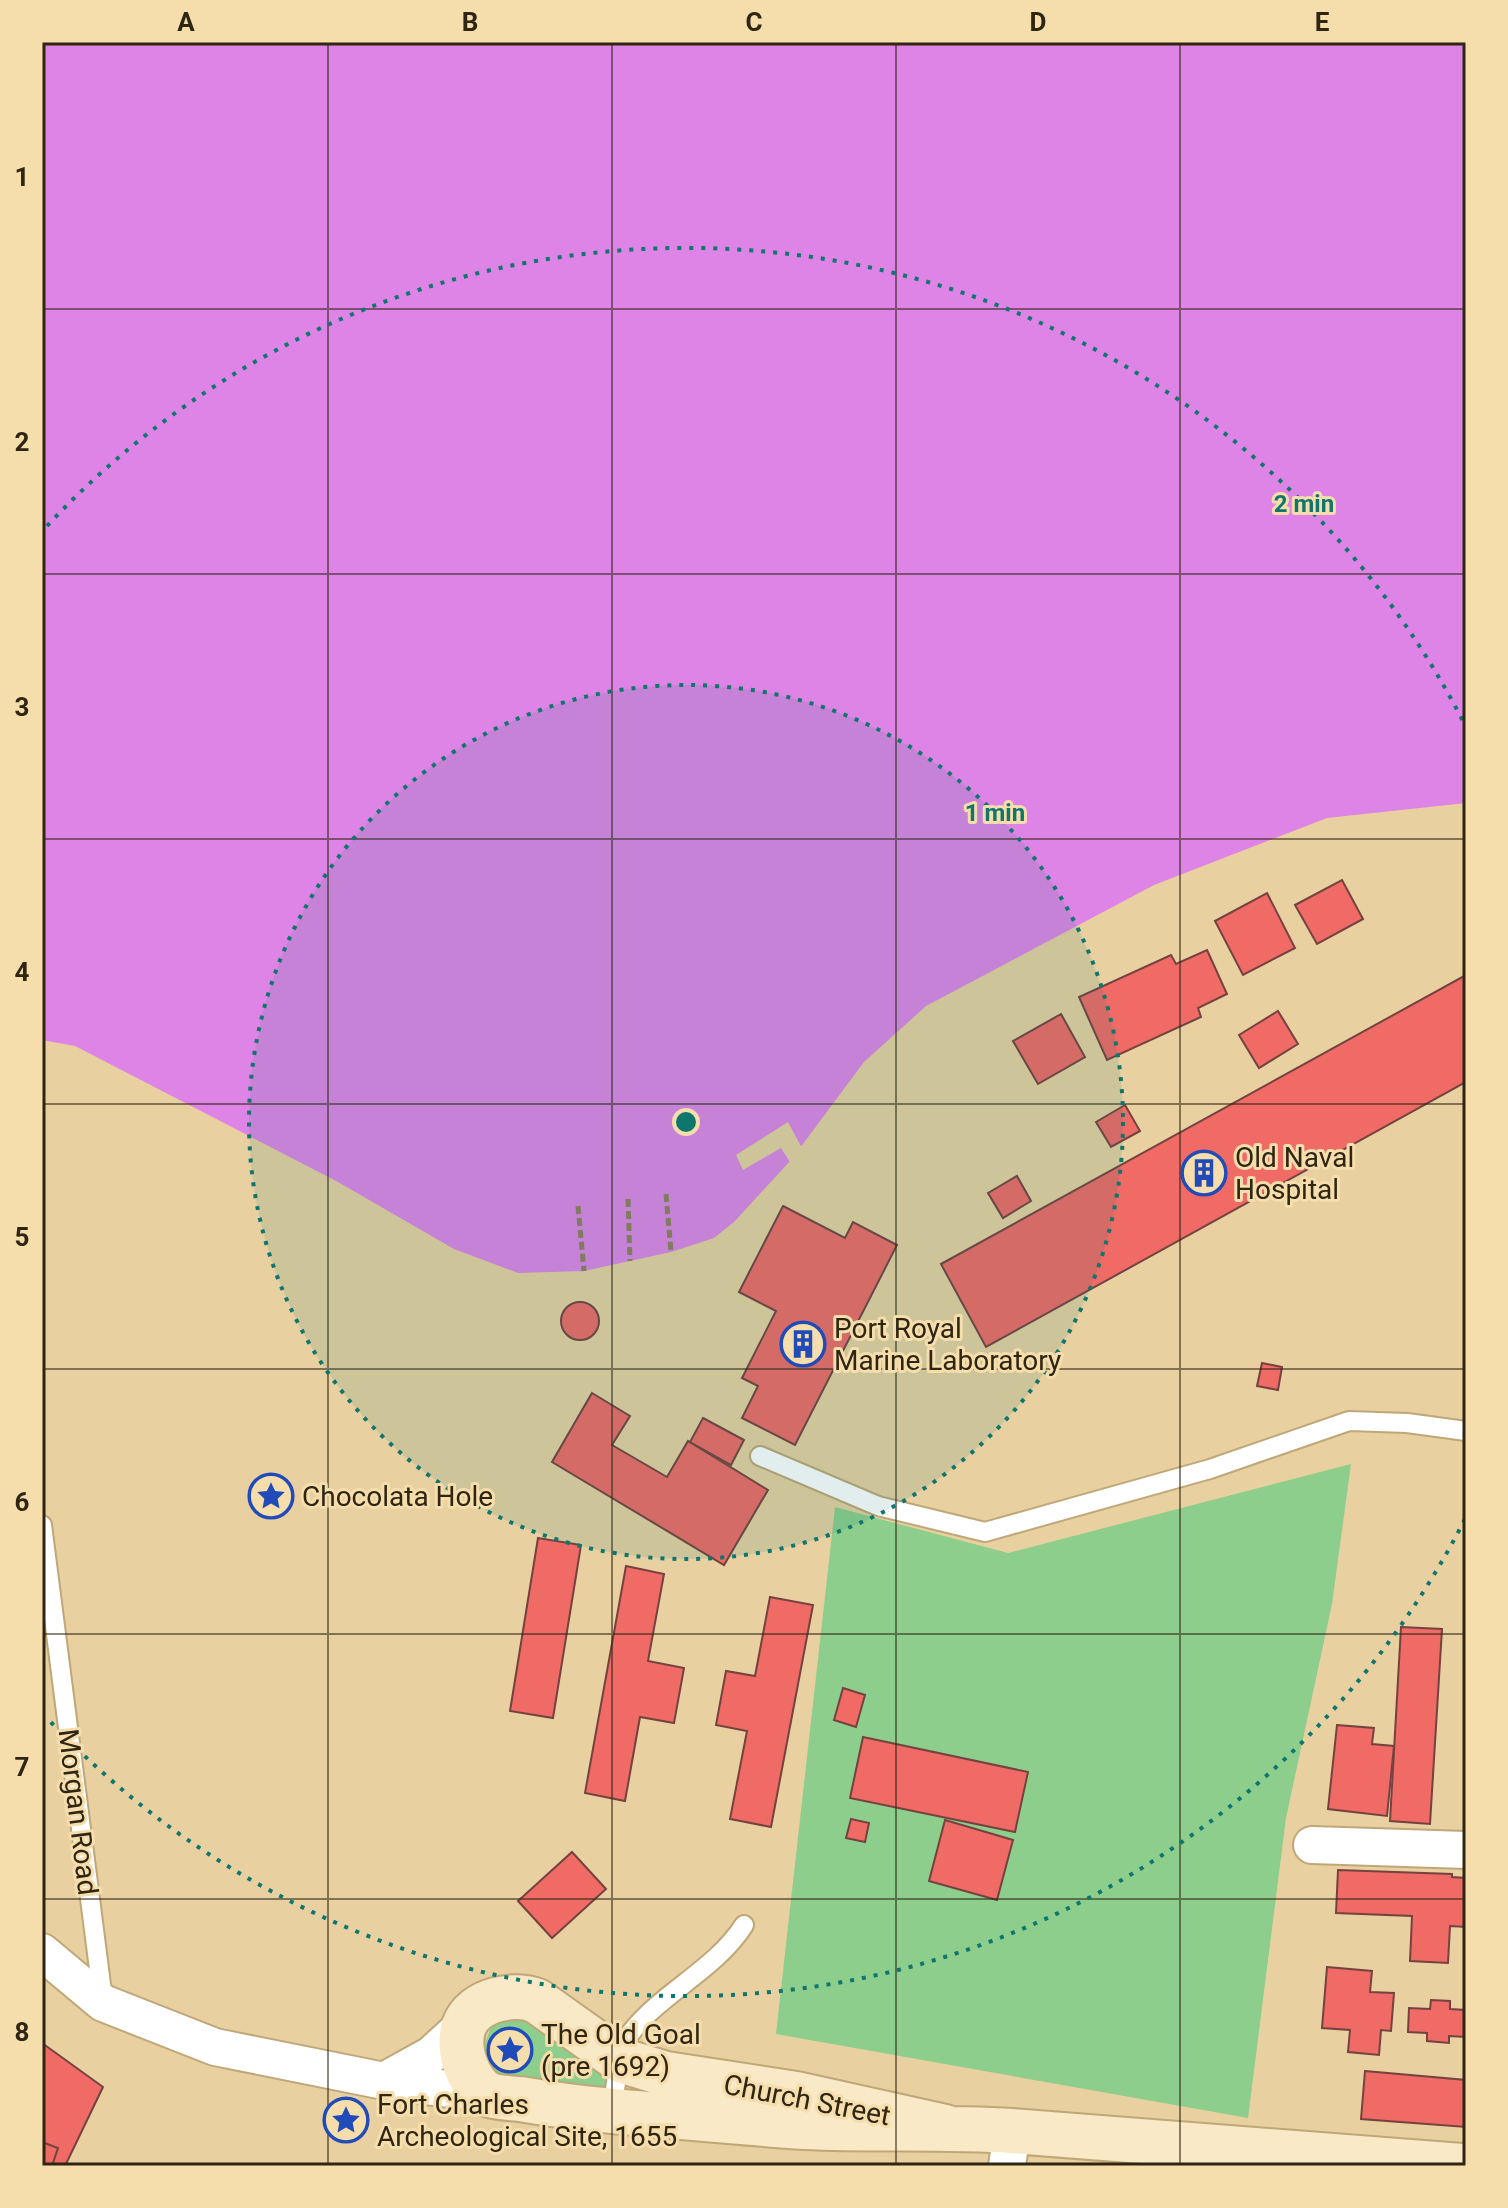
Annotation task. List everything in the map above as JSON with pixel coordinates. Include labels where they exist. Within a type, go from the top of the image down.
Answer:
[{"type":"main road","name":"Church Street","points":[[465,2024],[476,2011],[493,2002],[510,1995],[525,1996],[537,2001],[620,2060],[666,2074],[796,2094],[945,2127],[1010,2148],[1462,2166]]},
{"type":"main road","points":[[465,2024],[461,2043],[466,2065],[474,2081],[489,2094]]},
{"type":"main road","name":"Church Street","points":[[489,2094],[575,2108],[807,2127],[945,2127]]},
{"type":"street","points":[[1312,1845],[1466,1850]]},
{"type":"street","name":"Church Street","points":[[42,1952],[103,2003],[215,2047],[384,2081],[489,2094]]},
{"type":"street","name":"Church Street","points":[[384,2081],[431,2055],[465,2024]]},
{"type":"lane","points":[[760,1456],[878,1506],[985,1532],[1210,1469],[1349,1421],[1407,1423],[1466,1431]]},
{"type":"lane","name":"Morgan Road","points":[[42,1525],[103,2003]]},
{"type":"lane","points":[[612,2111],[621,2047],[634,2029],[734,1942],[744,1925]]},
{"type":"path","points":[[666,1194],[671,1252]]},
{"type":"path","points":[[628,1199],[630,1261]]},
{"type":"path","points":[[578,1206],[584,1271]]},
{"type":"green space","points":[[1351,1464],[1332,1604],[1286,1818],[1248,2118],[776,2034],[835,1507],[1008,1553]]},
{"type":"green space","points":[[519,2012],[577,2051],[615,2084],[579,2092],[491,2073],[481,2055],[494,2018]]},
{"type":"shaded area","points":[[42,42],[1466,42],[1466,803],[1327,818],[1154,885],[926,1006],[864,1062],[791,1160],[734,1222],[714,1238],[671,1252],[584,1271],[518,1273],[454,1249],[338,1182],[75,1046],[42,1040]]},
{"type":"pier","points":[[788,1122],[803,1150],[794,1163],[792,1165],[781,1148],[743,1170],[736,1155]]},
{"type":"building","points":[[1342,880],[1363,919],[1317,944],[1295,905]]},
{"type":"building","points":[[1267,893],[1295,948],[1243,975],[1215,921]]},
{"type":"building","points":[[1207,950],[1227,994],[1198,1008],[1201,1017],[1107,1060],[1079,997],[1171,955],[1176,964]]},
{"type":"building","name":"Old Naval Hospital","points":[[1466,975],[1466,1082],[986,1347],[941,1264]]},
{"type":"building","points":[[1278,1011],[1298,1044],[1259,1068],[1239,1035]]},
{"type":"building","points":[[1061,1014],[1085,1057],[1038,1084],[1013,1041]]},
{"type":"building","points":[[1125,1105],[1140,1131],[1111,1147],[1096,1122]]},
{"type":"building","points":[[1017,1176],[1031,1201],[1003,1218],[988,1193]]},
{"type":"building","name":"Port Royal Marine Laboratory","points":[[783,1206],[845,1238],[853,1222],[897,1245],[795,1445],[742,1418],[758,1386],[742,1378],[776,1311],[739,1292]]},
{"type":"building","points":[[580,1302],[593,1308],[599,1321],[593,1334],[580,1340],[567,1334],[561,1321],[567,1308]]},
{"type":"building","points":[[1262,1363],[1282,1367],[1278,1390],[1257,1386]]},
{"type":"building","points":[[592,1393],[630,1416],[612,1445],[667,1477],[688,1441],[768,1490],[724,1565],[552,1462]]},
{"type":"building","points":[[703,1418],[744,1440],[731,1465],[690,1442]]},
{"type":"building","points":[[538,1538],[581,1545],[553,1718],[510,1711]]},
{"type":"building","points":[[626,1566],[664,1574],[648,1661],[684,1668],[674,1723],[640,1717],[625,1801],[585,1793]]},
{"type":"building","points":[[770,1597],[813,1605],[771,1827],[730,1819],[747,1731],[716,1725],[726,1671],[755,1676]]},
{"type":"building","points":[[1401,1627],[1442,1629],[1430,1824],[1390,1821]]},
{"type":"building","points":[[843,1688],[865,1695],[856,1727],[834,1720]]},
{"type":"building","points":[[1337,1725],[1374,1728],[1372,1744],[1394,1746],[1387,1816],[1328,1809]]},
{"type":"building","points":[[863,1737],[1028,1772],[1015,1832],[850,1798]]},
{"type":"building","points":[[851,1819],[869,1823],[865,1842],[846,1838]]},
{"type":"building","points":[[945,1820],[1013,1840],[997,1900],[929,1881]]},
{"type":"building","points":[[572,1852],[606,1889],[552,1938],[518,1901]]},
{"type":"building","points":[[1338,1870],[1452,1874],[1452,1877],[1466,1878],[1466,1927],[1450,1926],[1448,1963],[1410,1961],[1412,1916],[1336,1913]]},
{"type":"building","points":[[1327,1967],[1372,1971],[1370,1992],[1394,1993],[1391,2031],[1381,2030],[1379,2055],[1348,2052],[1350,2030],[1322,2028]]},
{"type":"building","points":[[1431,2000],[1450,2001],[1450,2009],[1466,2010],[1466,2037],[1449,2036],[1449,2043],[1427,2041],[1427,2033],[1408,2032],[1409,2008],[1430,2009]]},
{"type":"building","points":[[42,2043],[103,2087],[65,2166],[42,2166]]},
{"type":"building","points":[[1365,2071],[1466,2080],[1466,2127],[1361,2119]]},
{"type":"building","points":[[42,2142],[58,2148],[52,2166],[42,2166]]},
{"type":"place","name":"Old Naval Hospital","points":[[1204,1173]]},
{"type":"place","name":"Port Royal Marine Laboratory","points":[[803,1344]]},
{"type":"place","name":"Chocolata Hole","points":[[271,1496]]},
{"type":"place","name":"The Old Goal (pre 1692)","points":[[510,2050]]},
{"type":"place","name":"Fort Charles Archeological Site, 1655","points":[[346,2120]]}]
